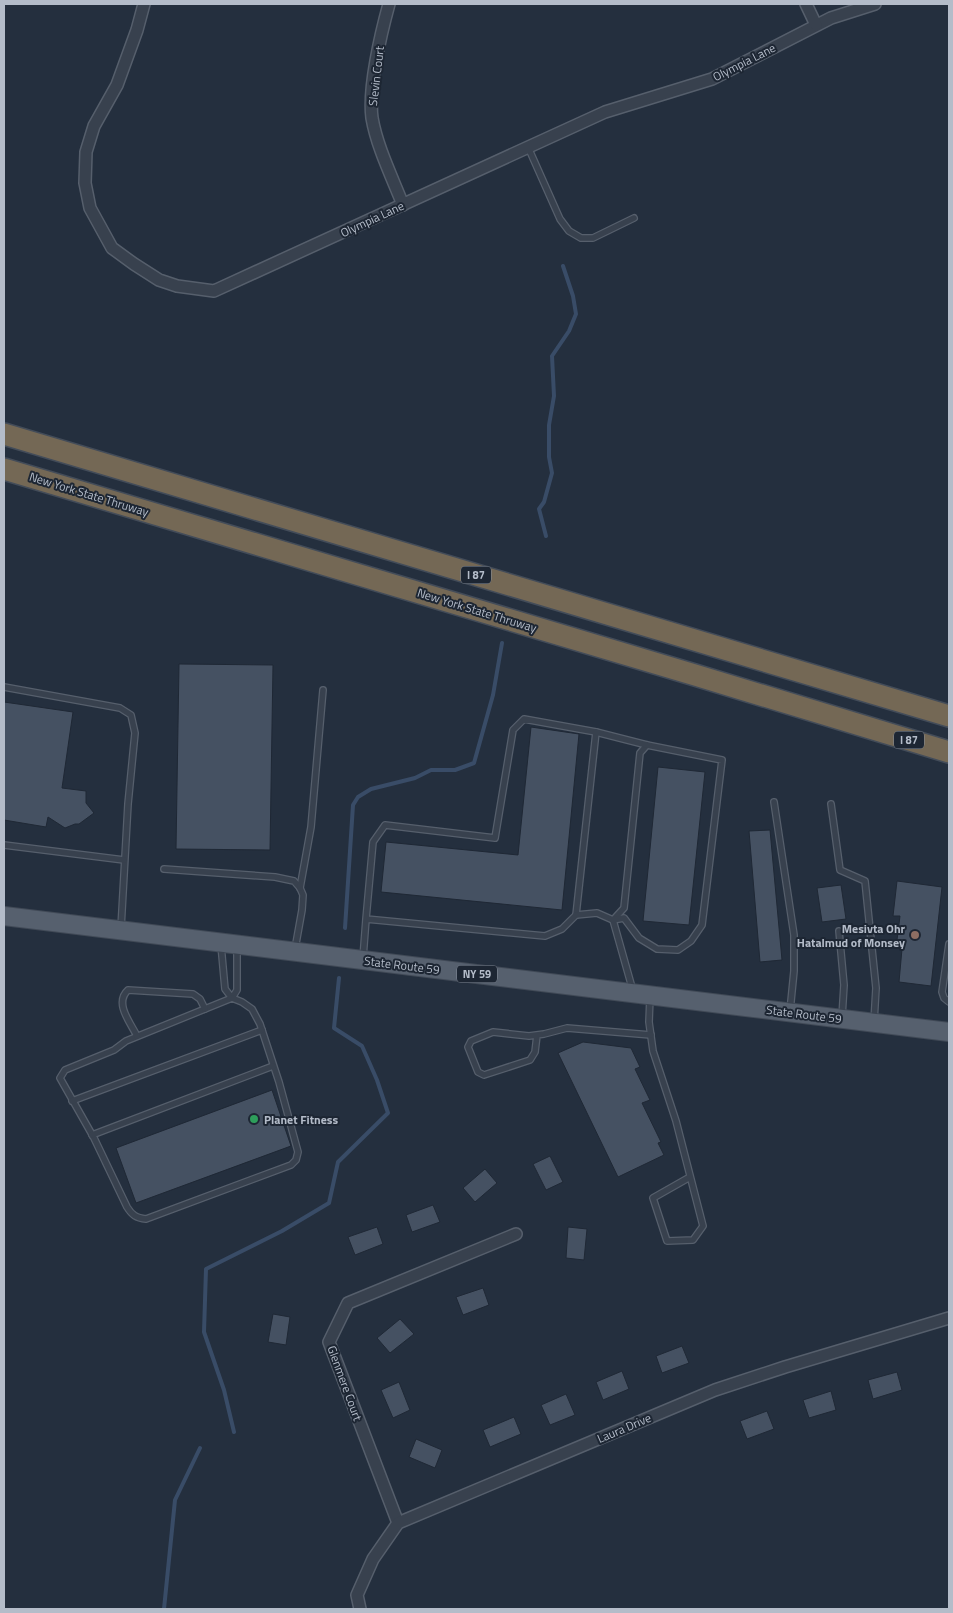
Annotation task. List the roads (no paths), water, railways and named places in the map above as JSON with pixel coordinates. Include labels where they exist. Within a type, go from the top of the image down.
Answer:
[{"type":"highway","name":"I 87","points":[[4,434],[949,716]]},
{"type":"highway","name":"New York State Thruway","points":[[4,469],[695,674],[949,752]]},
{"type":"main road","name":"State Route 59","points":[[4,916],[949,1032]]},
{"type":"street","name":"Olympia Lane","points":[[144,4],[138,30],[118,85],[94,126],[86,152],[85,183],[90,208],[112,248],[159,280],[178,286],[214,291],[605,112],[712,79],[831,18],[875,4]]},
{"type":"street","name":"Slevin Court","points":[[389,4],[383,27],[372,92],[372,117],[381,150],[403,205]]},
{"type":"street","points":[[806,4],[816,25]]},
{"type":"street","name":"Glenmere Court","points":[[398,1522],[329,1342],[348,1303],[516,1234]]},
{"type":"street","name":"Laura Drive","points":[[398,1522],[715,1390],[949,1318]]},
{"type":"street","points":[[360,1609],[357,1595],[373,1559],[398,1522]]},
{"type":"lane","points":[[528,147],[560,219],[568,232],[581,238],[593,238],[634,218]]},
{"type":"lane","points":[[4,688],[120,708],[130,715],[135,733],[128,804],[120,930]]},
{"type":"lane","points":[[300,888],[311,827],[324,690]]},
{"type":"lane","points":[[362,960],[373,842],[385,824],[495,838],[513,730],[524,719],[596,732],[647,745],[722,760],[702,926],[691,941],[678,950],[657,949],[639,938],[624,918],[613,920],[596,913],[576,915]]},
{"type":"lane","points":[[366,919],[545,936],[562,930],[576,915],[596,732]]},
{"type":"lane","points":[[613,920],[624,908],[640,753],[647,745]]},
{"type":"lane","points":[[774,802],[794,935],[794,971],[790,1012]]},
{"type":"lane","points":[[830,804],[840,870],[865,881],[876,988],[874,1023]]},
{"type":"lane","points":[[4,845],[124,860]]},
{"type":"lane","points":[[164,869],[275,877],[294,882],[300,888],[303,895],[295,952]]},
{"type":"lane","points":[[613,920],[642,994],[649,1022],[653,1052],[676,1121],[703,1226],[693,1240],[667,1241],[653,1198],[690,1177]]},
{"type":"lane","points":[[839,931],[844,985],[842,1019]]},
{"type":"lane","points":[[229,944],[226,989],[232,998],[252,1009],[262,1030],[298,1152],[296,1160],[291,1165],[146,1219],[138,1218],[130,1213],[92,1135],[60,1078],[65,1070],[114,1050],[126,1041],[232,998],[237,990],[229,944]]},
{"type":"lane","points":[[949,944],[942,992],[944,998],[949,1002]]},
{"type":"lane","points":[[137,1036],[122,1006],[121,1000],[128,990],[193,994],[200,999],[205,1009]]},
{"type":"lane","points":[[537,1035],[535,1052],[530,1060],[484,1075],[478,1072],[468,1046],[470,1041],[493,1032],[529,1036],[567,1028],[651,1035]]},
{"type":"lane","points":[[72,1101],[262,1030]]},
{"type":"lane","points":[[92,1135],[273,1066]]},
{"type":"waterway","points":[[546,536],[539,509],[544,502],[552,473],[549,457],[549,425],[554,396],[552,356],[569,331],[576,314],[573,296],[563,266]]},
{"type":"waterway","points":[[345,928],[353,805],[358,797],[371,789],[415,778],[431,770],[455,770],[474,763],[493,695],[502,643]]},
{"type":"waterway","points":[[234,1432],[224,1390],[204,1332],[206,1269],[282,1231],[329,1203],[338,1162],[388,1113],[377,1080],[362,1046],[334,1028],[339,978]]},
{"type":"waterway","points":[[164,1609],[175,1500],[200,1448]]},
{"type":"place","name":"Mesivta Ohr Hatalmud of Monsey","points":[[915,935]]},
{"type":"place","name":"Planet Fitness","points":[[254,1119]]}]
